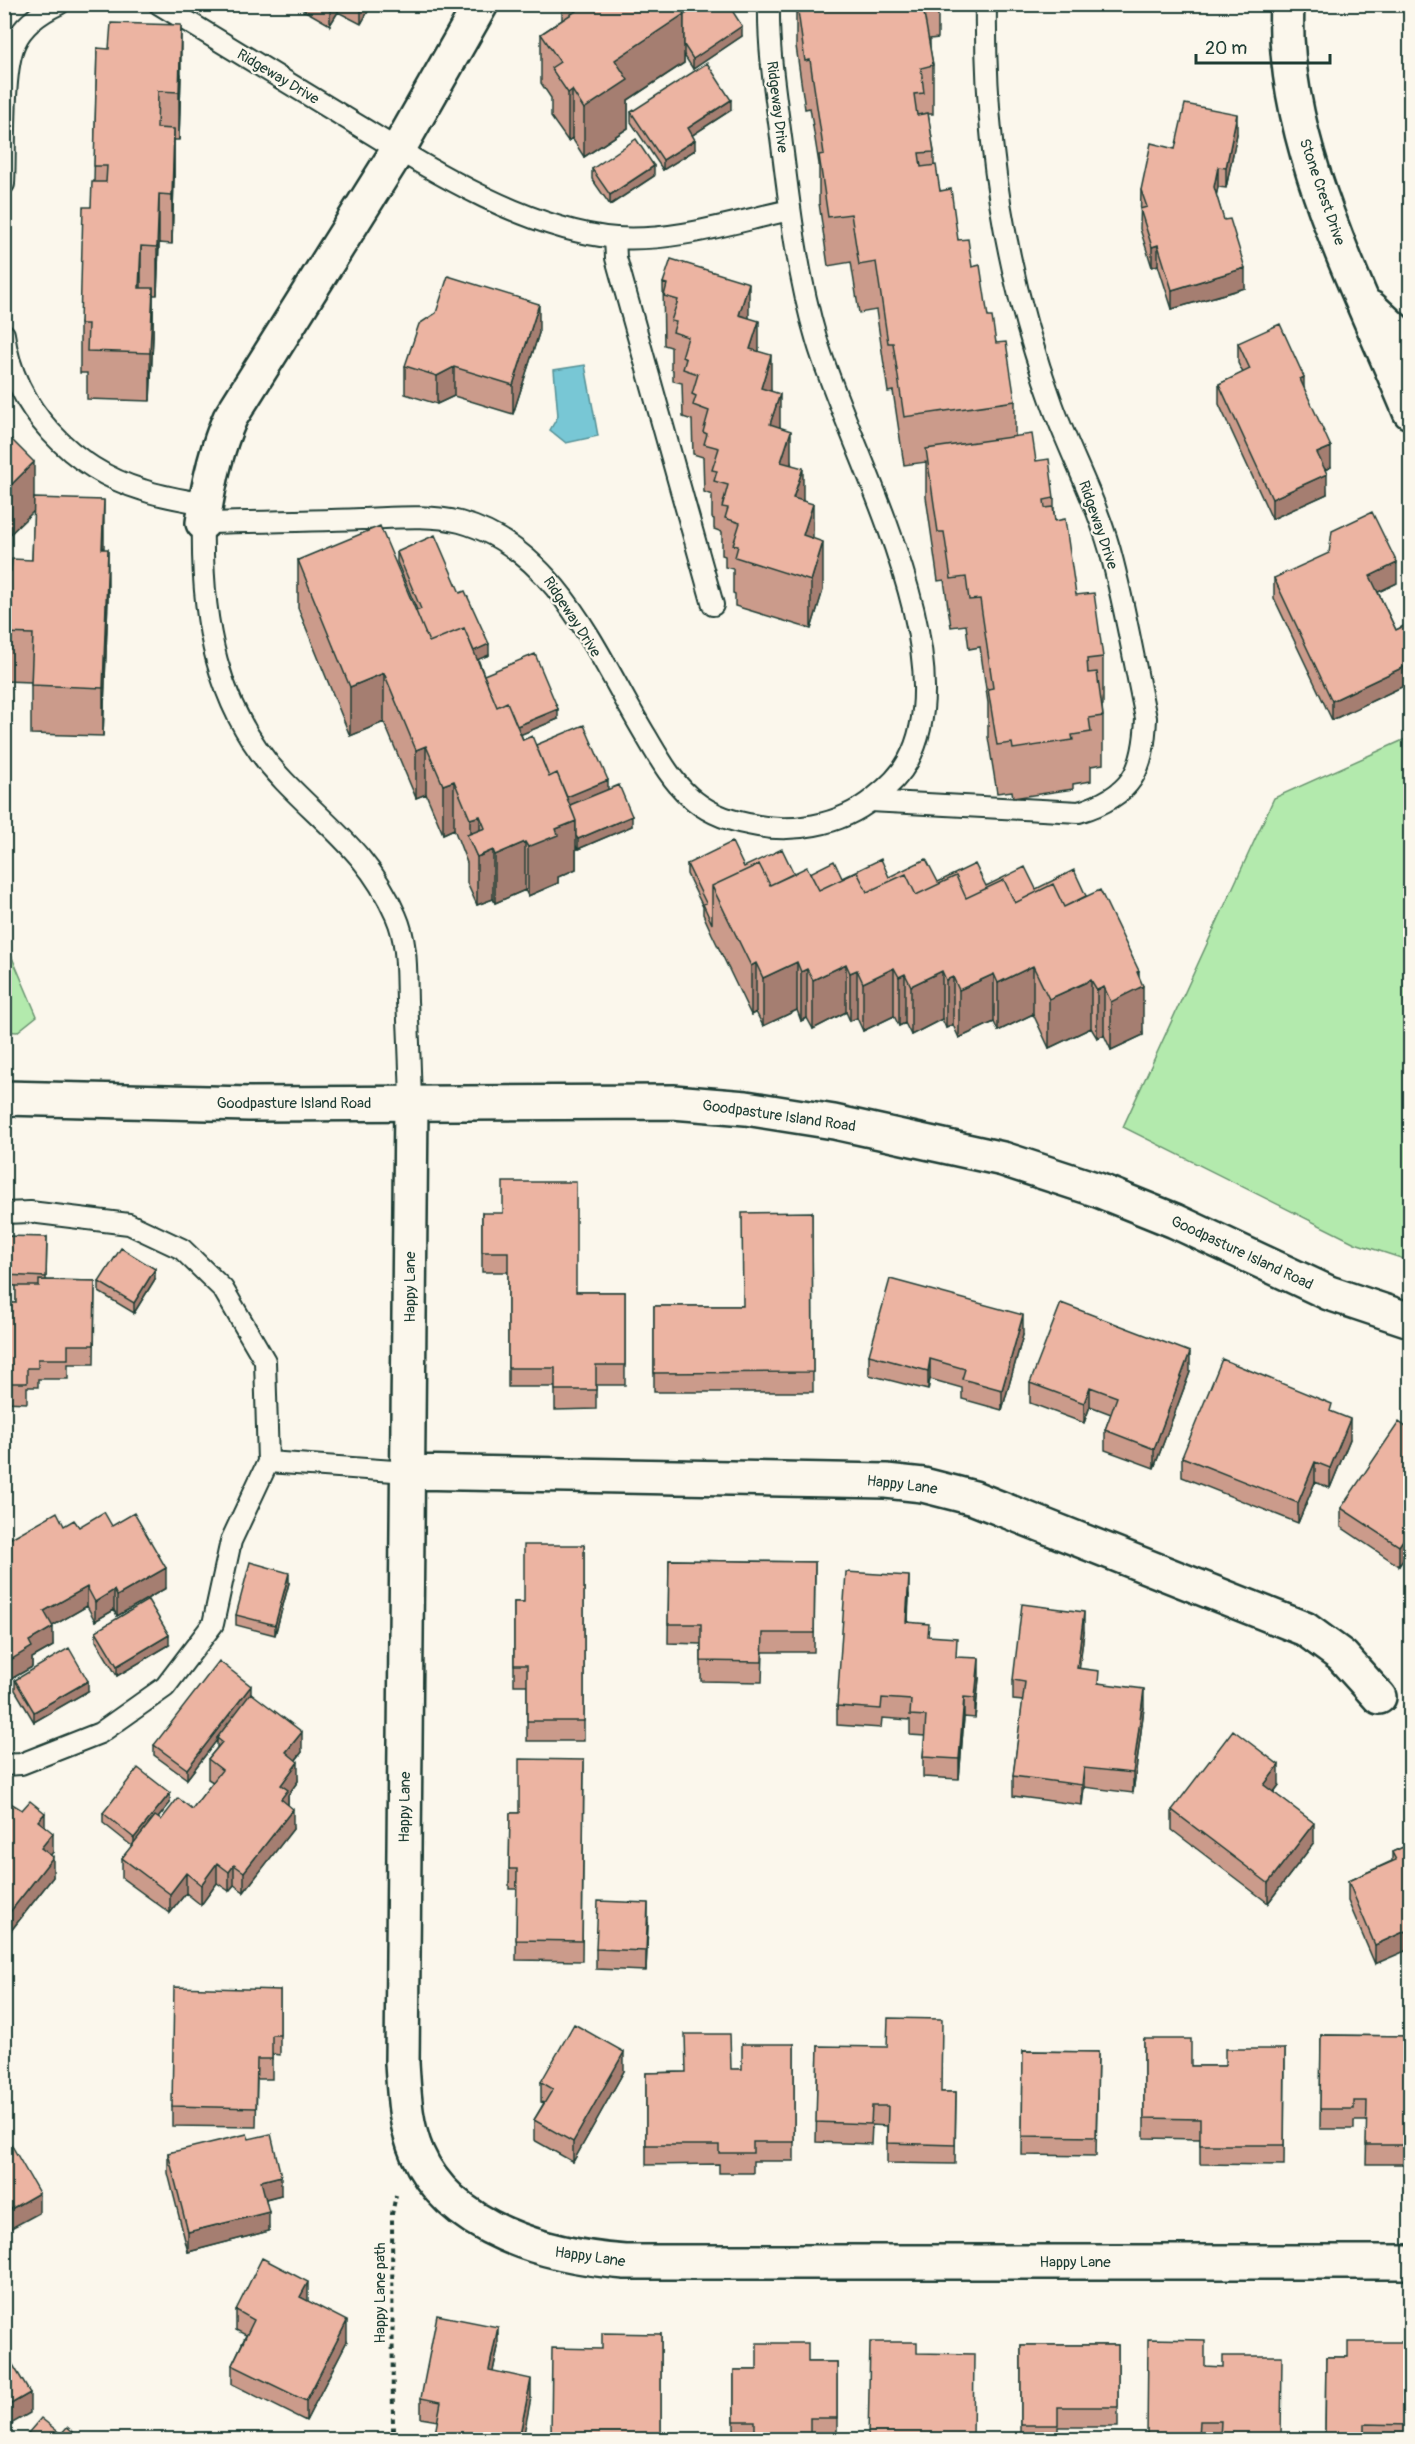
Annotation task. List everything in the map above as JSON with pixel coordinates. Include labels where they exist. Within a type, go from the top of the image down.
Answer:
[{"type":"street","points":[[204,514],[219,445],[230,418],[398,150],[481,4]]},
{"type":"street","name":"Stone Crest Drive","points":[[1287,4],[1292,88],[1305,148],[1327,213],[1410,412]]},
{"type":"street","name":"Stone Crest Drive","points":[[1365,303],[1410,344]]},
{"type":"street","name":"Goodpasture Island Road","points":[[4,1098],[249,1104],[673,1102],[746,1108],[845,1124],[1003,1159],[1098,1190],[1175,1221],[1329,1293],[1410,1320]]},
{"type":"street","name":"Happy Lane","points":[[411,1102],[402,2063],[408,2123],[416,2151],[426,2172],[447,2195],[470,2214],[506,2234],[545,2251],[583,2259],[625,2262],[1410,2262]]},
{"type":"street","name":"Happy Lane","points":[[408,1472],[886,1481],[923,1485],[974,1498],[1305,1629],[1342,1656],[1379,1697]]},
{"type":"lane","points":[[4,184],[10,56],[22,30],[34,19],[59,4]]},
{"type":"lane","name":"Ridgeway Drive","points":[[159,4],[398,150],[510,210],[585,232],[615,238],[674,235],[790,210]]},
{"type":"lane","name":"Ridgeway Drive","points":[[4,334],[19,385],[42,423],[64,446],[86,463],[112,478],[141,490],[204,514],[438,519],[460,522],[484,532],[527,559],[559,591],[660,759],[678,784],[702,807],[744,824],[767,828],[809,826],[831,820],[870,801],[898,775],[913,749],[922,705],[920,651],[910,599],[884,511],[817,341],[790,210],[769,41],[769,4]]},
{"type":"lane","name":"Ridgeway Drive","points":[[870,801],[1079,812],[1096,807],[1131,783],[1141,765],[1145,742],[1146,718],[1113,562],[1053,405],[1029,331],[1010,260],[991,140],[986,62],[986,4]]},
{"type":"lane","points":[[615,238],[616,258],[713,605]]},
{"type":"lane","points":[[204,514],[202,573],[212,648],[224,687],[239,719],[282,779],[338,831],[362,858],[381,885],[397,917],[405,943],[411,1102]]},
{"type":"lane","points":[[4,1213],[30,1212],[129,1224],[182,1249],[223,1289],[265,1361],[268,1462],[231,1541],[213,1624],[165,1687],[100,1733],[21,1764],[4,1765]]},
{"type":"lane","points":[[268,1462],[408,1472]]},
{"type":"path","name":"Happy Lane path","points":[[393,2439],[393,2200],[416,2151]]},
{"type":"green space","points":[[1410,737],[1410,1261],[1355,1243],[1123,1127],[1274,798]]},
{"type":"green space","points":[[5,941],[37,1016],[17,1032],[5,1031]]},
{"type":"water","points":[[585,365],[598,436],[566,443],[550,430],[558,416],[554,370]]},
{"type":"building","points":[[572,4],[677,4],[684,14],[615,60],[628,80],[584,109],[572,90],[568,93],[551,68],[560,62],[541,34],[576,11]]},
{"type":"building","points":[[701,4],[728,4],[742,26],[693,59],[684,45],[684,15]]},
{"type":"building","points":[[797,4],[929,4],[930,12],[924,13],[933,65],[921,68],[924,93],[914,94],[917,115],[928,113],[934,152],[919,153],[921,167],[936,165],[940,191],[951,189],[958,240],[968,239],[972,267],[980,265],[988,317],[992,317],[996,343],[1006,342],[1015,401],[904,417],[893,343],[888,343],[876,262],[859,265],[851,214],[828,217],[819,155],[824,154],[810,60],[805,61]]},
{"type":"building","points":[[111,23],[181,25],[179,92],[158,91],[157,128],[174,129],[172,195],[159,194],[157,247],[141,246],[139,288],[153,288],[150,353],[87,351],[88,324],[80,324],[83,207],[91,207],[92,182],[106,182],[107,166],[94,166],[97,48],[109,49]]},
{"type":"building","points":[[707,63],[731,100],[688,128],[695,140],[663,160],[631,112]]},
{"type":"building","points":[[1185,104],[1237,114],[1226,168],[1218,167],[1214,187],[1224,220],[1230,219],[1245,268],[1172,290],[1158,245],[1152,247],[1140,209],[1147,207],[1141,190],[1151,143],[1175,149]]},
{"type":"building","points":[[636,139],[654,166],[610,195],[592,169]]},
{"type":"building","points":[[671,259],[749,283],[739,315],[759,321],[750,349],[771,355],[761,388],[780,394],[770,424],[791,431],[781,462],[803,468],[793,498],[813,504],[803,535],[823,542],[811,581],[735,557],[738,546],[733,545],[740,523],[725,518],[728,508],[722,507],[728,485],[714,481],[717,471],[712,470],[719,448],[704,444],[707,434],[703,432],[709,411],[693,405],[696,396],[692,394],[698,374],[683,369],[686,359],[682,357],[688,337],[673,332],[676,322],[671,321],[678,300],[664,296],[667,284],[663,283]]},
{"type":"building","points":[[448,276],[539,304],[513,385],[454,367],[437,376],[405,366],[419,324],[436,313]]},
{"type":"building","points":[[1280,324],[1304,377],[1300,379],[1331,447],[1317,453],[1327,474],[1272,499],[1219,384],[1250,369],[1238,343]]},
{"type":"building","points":[[4,432],[34,462],[4,492]]},
{"type":"building","points":[[1032,434],[1036,461],[1049,459],[1054,498],[1044,500],[1045,508],[1053,507],[1055,521],[1065,519],[1076,595],[1094,593],[1103,657],[1087,659],[1088,673],[1097,672],[1103,716],[1089,718],[1091,732],[1072,735],[1073,740],[1013,749],[1012,743],[997,745],[988,689],[993,688],[980,599],[969,600],[966,577],[951,579],[944,532],[938,532],[926,449]]},
{"type":"building","points":[[34,498],[104,500],[102,549],[108,549],[103,688],[31,685],[33,634],[4,633],[4,571],[11,571],[12,559],[32,560]]},
{"type":"building","points":[[1372,512],[1397,563],[1370,576],[1396,630],[1410,623],[1410,664],[1332,701],[1274,578],[1329,553],[1332,531]]},
{"type":"building","points":[[380,526],[429,642],[464,628],[497,707],[507,702],[523,740],[532,736],[549,777],[557,773],[576,821],[556,829],[558,835],[528,847],[525,842],[495,855],[493,850],[477,857],[467,835],[485,828],[480,816],[470,819],[454,781],[443,785],[426,746],[416,750],[384,673],[350,687],[298,560]]},
{"type":"building","points":[[435,535],[460,593],[465,591],[489,644],[474,651],[464,628],[429,642],[416,611],[421,609],[397,552]]},
{"type":"building","points":[[535,654],[558,709],[517,726],[507,702],[497,707],[484,675]]},
{"type":"building","points":[[584,725],[608,780],[567,797],[557,773],[549,777],[536,745]]},
{"type":"building","points":[[619,785],[632,816],[578,839],[576,821],[570,805]]},
{"type":"building","points":[[732,842],[744,867],[782,849],[794,874],[770,885],[759,864],[712,886],[712,924],[703,904],[706,903],[687,864]]},
{"type":"building","points":[[881,859],[889,877],[926,859],[938,882],[975,864],[986,886],[1025,867],[1036,889],[1074,870],[1086,896],[1064,907],[1053,884],[1015,903],[1004,880],[966,898],[956,876],[916,895],[906,874],[867,892],[857,872],[819,890],[810,873],[834,861],[842,878]]},
{"type":"building","points":[[759,864],[770,885],[807,867],[819,890],[857,872],[867,892],[906,874],[916,895],[956,876],[966,898],[1004,880],[1015,903],[1053,884],[1064,907],[1100,890],[1139,971],[1137,972],[1143,986],[1111,1002],[1104,987],[1097,990],[1091,980],[1049,999],[1033,966],[998,983],[994,974],[959,990],[953,977],[946,980],[942,971],[911,986],[905,974],[899,977],[894,968],[863,983],[857,970],[850,973],[846,964],[813,980],[807,969],[801,972],[797,962],[763,978],[756,963],[751,966],[712,886]]},
{"type":"building","points":[[503,1182],[576,1182],[576,1292],[625,1292],[625,1365],[596,1365],[596,1390],[555,1390],[555,1368],[508,1368],[508,1252],[482,1252],[482,1213],[503,1213]]},
{"type":"building","points":[[812,1212],[813,1372],[654,1373],[654,1306],[743,1306],[742,1213]]},
{"type":"building","points":[[6,1236],[47,1237],[46,1277],[5,1275]]},
{"type":"building","points":[[121,1248],[155,1269],[134,1303],[99,1282]]},
{"type":"building","points":[[890,1279],[1023,1315],[1002,1390],[962,1379],[965,1369],[930,1359],[928,1371],[869,1355]]},
{"type":"building","points":[[39,1280],[95,1281],[94,1345],[68,1345],[68,1359],[38,1359],[38,1368],[27,1368],[27,1383],[4,1383],[4,1303],[16,1303],[16,1286],[39,1286]]},
{"type":"building","points":[[1061,1303],[1190,1352],[1154,1449],[1105,1430],[1117,1397],[1090,1387],[1084,1403],[1030,1383]]},
{"type":"building","points":[[1222,1359],[1332,1404],[1330,1411],[1350,1419],[1330,1468],[1315,1462],[1298,1503],[1182,1457]]},
{"type":"building","points":[[1399,1422],[1410,1430],[1410,1530],[1399,1546],[1341,1508]]},
{"type":"building","points":[[57,1512],[64,1526],[74,1520],[79,1527],[104,1512],[112,1526],[134,1513],[166,1568],[117,1596],[114,1590],[95,1602],[87,1587],[44,1611],[53,1627],[29,1641],[32,1647],[4,1664],[4,1542]]},
{"type":"building","points":[[524,1545],[584,1545],[584,1721],[527,1721],[527,1665],[514,1665],[514,1602],[524,1602]]},
{"type":"building","points":[[669,1560],[815,1562],[814,1633],[763,1633],[762,1662],[701,1661],[701,1624],[668,1624]]},
{"type":"building","points":[[250,1562],[289,1573],[275,1625],[236,1615]]},
{"type":"building","points":[[846,1572],[909,1576],[906,1622],[929,1624],[928,1636],[957,1638],[956,1657],[979,1658],[975,1698],[964,1697],[959,1759],[923,1757],[926,1716],[910,1715],[911,1700],[882,1698],[881,1709],[837,1706]]},
{"type":"building","points":[[148,1600],[169,1635],[117,1666],[96,1631]]},
{"type":"building","points":[[1022,1604],[1084,1612],[1077,1668],[1099,1671],[1098,1683],[1144,1689],[1133,1773],[1084,1768],[1082,1785],[1013,1776],[1025,1682],[1013,1680]]},
{"type":"building","points":[[69,1648],[88,1681],[34,1712],[15,1680]]},
{"type":"building","points":[[219,1661],[251,1686],[187,1769],[154,1745]]},
{"type":"building","points":[[251,1693],[302,1732],[286,1752],[298,1762],[281,1785],[288,1790],[281,1799],[293,1809],[244,1872],[234,1865],[229,1872],[217,1863],[201,1885],[186,1873],[170,1894],[122,1858],[155,1816],[161,1820],[178,1798],[192,1809],[222,1770],[208,1759],[222,1742],[217,1738]]},
{"type":"building","points":[[1233,1730],[1279,1765],[1264,1785],[1314,1823],[1268,1883],[1172,1810]]},
{"type":"building","points":[[519,1759],[584,1760],[582,1941],[516,1940],[517,1869],[509,1869],[510,1813],[519,1813]]},
{"type":"building","points":[[138,1768],[170,1793],[134,1838],[103,1813]]},
{"type":"building","points":[[30,1801],[45,1813],[38,1821],[53,1833],[41,1848],[53,1857],[6,1917],[4,1916],[4,1808],[9,1802],[22,1810]]},
{"type":"building","points":[[1410,1844],[1410,1929],[1375,1945],[1348,1881],[1396,1860],[1392,1852]]},
{"type":"building","points":[[598,1901],[648,1903],[646,1951],[596,1949]]},
{"type":"building","points":[[174,1987],[280,1990],[280,2035],[272,2035],[272,2059],[257,2059],[256,2108],[172,2106]]},
{"type":"building","points":[[888,2018],[942,2019],[941,2092],[956,2092],[955,2145],[887,2143],[888,2106],[872,2106],[871,2124],[816,2122],[818,2046],[887,2047]]},
{"type":"building","points":[[574,2024],[624,2052],[573,2142],[534,2120],[553,2089],[541,2082]]},
{"type":"building","points":[[685,2034],[730,2034],[731,2069],[742,2069],[742,2044],[794,2044],[794,2142],[753,2142],[753,2153],[719,2153],[719,2145],[646,2145],[646,2073],[686,2072]]},
{"type":"building","points":[[1321,2035],[1410,2036],[1410,2145],[1366,2145],[1367,2101],[1354,2101],[1354,2109],[1320,2109]]},
{"type":"building","points":[[1144,2039],[1191,2039],[1191,2066],[1225,2066],[1225,2049],[1285,2049],[1284,2145],[1200,2145],[1200,2119],[1144,2118]]},
{"type":"building","points":[[1023,2051],[1098,2052],[1096,2137],[1022,2136]]},
{"type":"building","points":[[4,2132],[39,2193],[4,2213]]},
{"type":"building","points":[[247,2134],[249,2139],[271,2134],[281,2176],[261,2181],[269,2212],[188,2232],[168,2153]]},
{"type":"building","points":[[262,2258],[308,2282],[300,2297],[347,2321],[306,2401],[232,2365],[254,2320],[236,2310]]},
{"type":"building","points":[[437,2315],[498,2327],[489,2370],[531,2379],[519,2439],[434,2439],[441,2402],[421,2398]]},
{"type":"building","points":[[602,2333],[661,2334],[661,2438],[551,2439],[552,2348],[602,2349]]},
{"type":"building","points":[[1148,2339],[1205,2340],[1205,2366],[1223,2367],[1223,2356],[1282,2356],[1281,2439],[1220,2439],[1221,2421],[1200,2421],[1199,2439],[1147,2439]]},
{"type":"building","points":[[870,2342],[917,2342],[917,2353],[974,2354],[973,2439],[868,2439]]},
{"type":"building","points":[[1348,2342],[1410,2342],[1410,2425],[1364,2424],[1364,2437],[1325,2436],[1326,2357],[1348,2357]]},
{"type":"building","points":[[757,2343],[808,2343],[808,2362],[837,2362],[837,2418],[810,2418],[810,2439],[755,2439],[755,2421],[734,2421],[734,2370],[757,2370]]},
{"type":"building","points":[[1021,2345],[1118,2345],[1118,2407],[1058,2407],[1058,2425],[1021,2425]]},
{"type":"building","points":[[4,2350],[30,2393],[4,2408]]},
{"type":"building","points":[[41,2418],[61,2434],[67,2427],[82,2439],[23,2439]]}]
